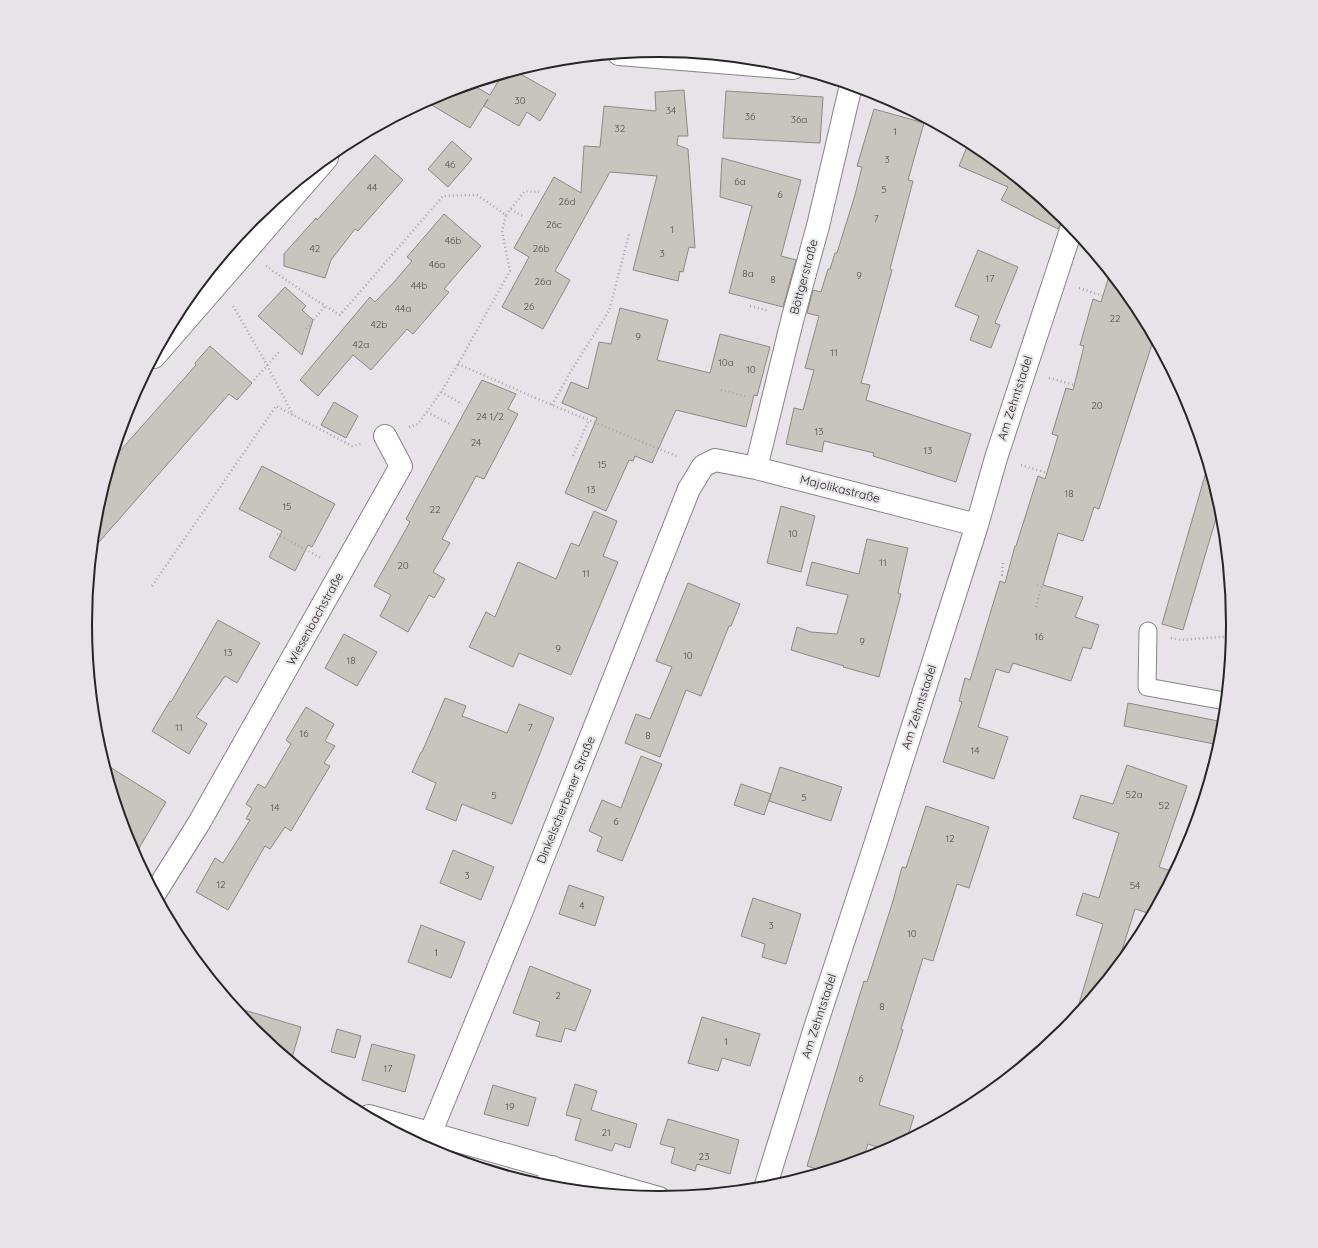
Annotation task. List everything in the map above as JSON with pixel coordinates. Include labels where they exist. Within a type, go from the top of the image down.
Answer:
[{"type":"street","points":[[657,57],[747,64]]},
{"type":"street","name":"Böttgerstraße","points":[[756,468],[793,317],[818,226],[850,90]]},
{"type":"street","points":[[167,342],[308,179]]},
{"type":"street","name":"Am Zehntstadel","points":[[767,1180],[814,1031],[875,845],[996,458],[1070,234]]},
{"type":"street","name":"Wiesenbachstraße","points":[[158,889],[199,822],[401,466],[385,436]]},
{"type":"street","name":"Majolikastraße","points":[[703,466],[715,460],[756,468],[976,525]]},
{"type":"street","name":"Dinkelscherbener Straße","points":[[430,1134],[528,895],[689,489],[703,466]]},
{"type":"street","points":[[386,1121],[430,1134],[549,1177],[611,1189]]},
{"type":"lane","points":[[1148,631],[1147,687],[1220,701]]},
{"type":"path","points":[[152,586],[276,406],[352,446],[418,424],[441,392],[458,364],[510,271],[502,231],[506,215],[525,191],[539,192]]},
{"type":"path","points":[[245,253],[340,315],[443,196],[477,195],[506,215]]},
{"type":"path","points":[[511,209],[524,217]]},
{"type":"path","points":[[552,405],[571,371],[609,311],[629,234]]},
{"type":"path","points":[[219,282],[267,365],[293,416]]},
{"type":"path","points":[[306,329],[325,306]]},
{"type":"path","points":[[254,380],[280,352]]},
{"type":"path","points":[[458,364],[552,405],[703,466]]},
{"type":"path","points":[[441,392],[462,404]]},
{"type":"path","points":[[427,412],[452,425]]},
{"type":"path","points":[[573,456],[589,420]]},
{"type":"path","points":[[277,534],[343,570]]},
{"type":"path","points":[[1003,564],[1002,574],[1006,576]]},
{"type":"path","points":[[1036,585],[1042,587],[1036,607]]},
{"type":"path","points":[[1148,631],[1180,640],[1226,636]]},
{"type":"building","points":[[521,74],[556,94],[540,121],[527,112],[519,126],[484,106],[488,99],[470,128],[431,105],[477,87],[490,95],[499,80]]},
{"type":"building","points":[[684,90],[688,136],[678,136],[677,145],[688,149],[695,248],[689,247],[683,272],[680,271],[678,281],[633,270],[657,176],[610,172],[555,271],[570,280],[543,329],[502,307],[529,257],[514,248],[554,177],[581,193],[584,146],[600,147],[604,106],[656,111],[655,92]]},
{"type":"building","points":[[726,91],[823,97],[820,143],[723,138]]},
{"type":"building","points":[[874,109],[924,123],[908,180],[913,181],[890,269],[892,270],[861,383],[870,385],[866,400],[971,434],[956,482],[873,456],[874,453],[824,441],[822,452],[786,444],[794,408],[803,410],[814,370],[805,368],[819,316],[807,313],[813,290],[821,292],[828,269],[830,269],[835,253],[837,253],[855,195],[862,167],[857,166]]},
{"type":"building","points":[[452,141],[472,159],[448,187],[428,169]]},
{"type":"building","points":[[966,148],[1004,174],[1033,198],[1061,224],[1058,229],[1001,200],[1008,187],[959,166]]},
{"type":"building","points":[[375,155],[403,180],[358,231],[355,229],[331,260],[325,278],[284,266],[284,254],[316,218],[317,220]]},
{"type":"building","points":[[722,158],[801,180],[781,256],[796,260],[783,307],[729,293],[752,206],[720,197]]},
{"type":"building","points":[[444,214],[481,246],[444,289],[449,292],[413,334],[407,329],[371,370],[353,355],[318,396],[300,380],[370,297],[375,302],[394,282],[412,261],[407,257]]},
{"type":"building","points":[[978,250],[1018,267],[995,323],[1000,325],[991,348],[970,340],[979,316],[955,306]]},
{"type":"building","points":[[1108,278],[1152,344],[1099,509],[1094,507],[1083,541],[1058,533],[1043,585],[1083,597],[1075,617],[1099,625],[1091,649],[1083,647],[1071,681],[1013,663],[1009,673],[996,669],[978,727],[1008,737],[994,779],[943,762],[962,702],[959,701],[965,678],[970,680],[1000,581],[1005,583],[1015,546],[1038,476],[1045,479],[1058,436],[1052,434],[1066,388],[1073,390],[1084,346],[1080,345],[1093,299],[1101,302]]},
{"type":"building","points":[[285,287],[306,306],[302,310],[313,320],[302,355],[258,316]]},
{"type":"building","points":[[620,308],[668,320],[657,360],[710,373],[720,334],[770,347],[757,396],[754,395],[746,427],[676,410],[652,463],[635,456],[633,461],[629,460],[606,511],[565,493],[597,418],[562,403],[571,382],[588,389],[599,342],[611,344]]},
{"type":"building","points":[[210,346],[252,383],[237,400],[229,394],[98,543],[111,477],[119,450],[196,365],[195,363]]},
{"type":"building","points":[[482,380],[516,394],[508,409],[518,414],[484,479],[476,476],[442,539],[450,543],[433,572],[445,579],[434,598],[429,595],[408,632],[380,616],[391,595],[374,586],[410,522],[406,519]]},
{"type":"building","points":[[334,402],[358,416],[346,438],[321,425]]},
{"type":"building","points":[[262,466],[335,504],[312,547],[308,545],[295,571],[269,557],[282,531],[239,509]]},
{"type":"building","points":[[1206,473],[1216,519],[1183,630],[1162,624]]},
{"type":"building","points":[[781,506],[815,516],[801,572],[767,563]]},
{"type":"building","points":[[594,511],[617,521],[603,556],[618,562],[571,675],[519,653],[513,667],[469,647],[486,612],[495,617],[518,562],[556,579],[571,543],[579,546]]},
{"type":"building","points":[[867,539],[908,548],[898,593],[901,594],[879,677],[791,650],[797,627],[811,632],[837,634],[848,595],[806,585],[812,562],[859,574]]},
{"type":"building","points":[[688,583],[740,604],[731,626],[729,626],[701,696],[686,690],[660,757],[625,743],[636,714],[650,719],[672,667],[656,661]]},
{"type":"building","points":[[218,620],[260,643],[237,683],[225,676],[196,717],[207,724],[189,754],[152,731],[170,701],[171,702]]},
{"type":"building","points":[[344,634],[377,652],[357,686],[325,668]]},
{"type":"building","points":[[445,698],[466,706],[462,716],[507,733],[519,704],[554,718],[512,824],[462,804],[456,821],[426,809],[436,783],[412,772]]},
{"type":"building","points":[[1128,703],[1217,721],[1213,744],[1124,726]]},
{"type":"building","points":[[306,707],[334,724],[325,741],[335,746],[324,763],[330,766],[291,831],[285,827],[270,849],[265,846],[228,910],[196,892],[215,858],[223,863],[250,820],[246,819],[252,808],[246,804],[258,784],[265,788],[291,744],[286,740]]},
{"type":"building","points":[[641,756],[662,764],[622,861],[597,851],[602,837],[589,831],[602,800],[621,808]]},
{"type":"building","points":[[1127,765],[1187,786],[1159,867],[1170,871],[1168,875],[1147,913],[1135,909],[1122,951],[1109,969],[1079,1005],[1103,924],[1076,915],[1083,893],[1099,898],[1119,833],[1073,818],[1081,795],[1113,804]]},
{"type":"building","points":[[110,767],[166,802],[139,849],[122,806]]},
{"type":"building","points":[[780,767],[842,787],[831,821],[769,801]]},
{"type":"building","points":[[741,784],[771,794],[764,815],[734,805]]},
{"type":"building","points":[[926,806],[989,827],[969,888],[957,884],[933,961],[923,958],[901,1029],[903,1030],[879,1105],[914,1116],[909,1134],[878,1147],[868,1144],[865,1152],[841,1161],[816,1169],[807,1166],[864,981],[867,982],[893,901],[902,867],[906,868]]},
{"type":"building","points":[[453,850],[494,867],[481,900],[440,883]]},
{"type":"building","points":[[569,885],[604,897],[595,926],[559,914]]},
{"type":"building","points":[[753,898],[801,914],[786,964],[762,957],[765,944],[741,936]]},
{"type":"building","points":[[421,925],[465,942],[451,978],[408,962]]},
{"type":"building","points":[[530,966],[591,990],[575,1031],[565,1028],[561,1042],[536,1036],[540,1022],[513,1013]]},
{"type":"building","points":[[244,1010],[301,1027],[292,1056],[258,1025]]},
{"type":"building","points":[[702,1017],[760,1034],[750,1066],[722,1058],[718,1071],[688,1063]]},
{"type":"building","points":[[337,1029],[361,1036],[355,1058],[331,1052]]},
{"type":"building","points":[[372,1044],[415,1055],[405,1092],[362,1080]]},
{"type":"building","points":[[575,1084],[597,1091],[591,1110],[637,1124],[630,1148],[615,1143],[612,1151],[575,1140],[581,1119],[566,1115]]},
{"type":"building","points":[[493,1085],[536,1098],[528,1126],[484,1114]]},
{"type":"building","points":[[668,1119],[739,1140],[730,1174],[697,1164],[695,1171],[671,1163],[675,1148],[660,1144]]}]
